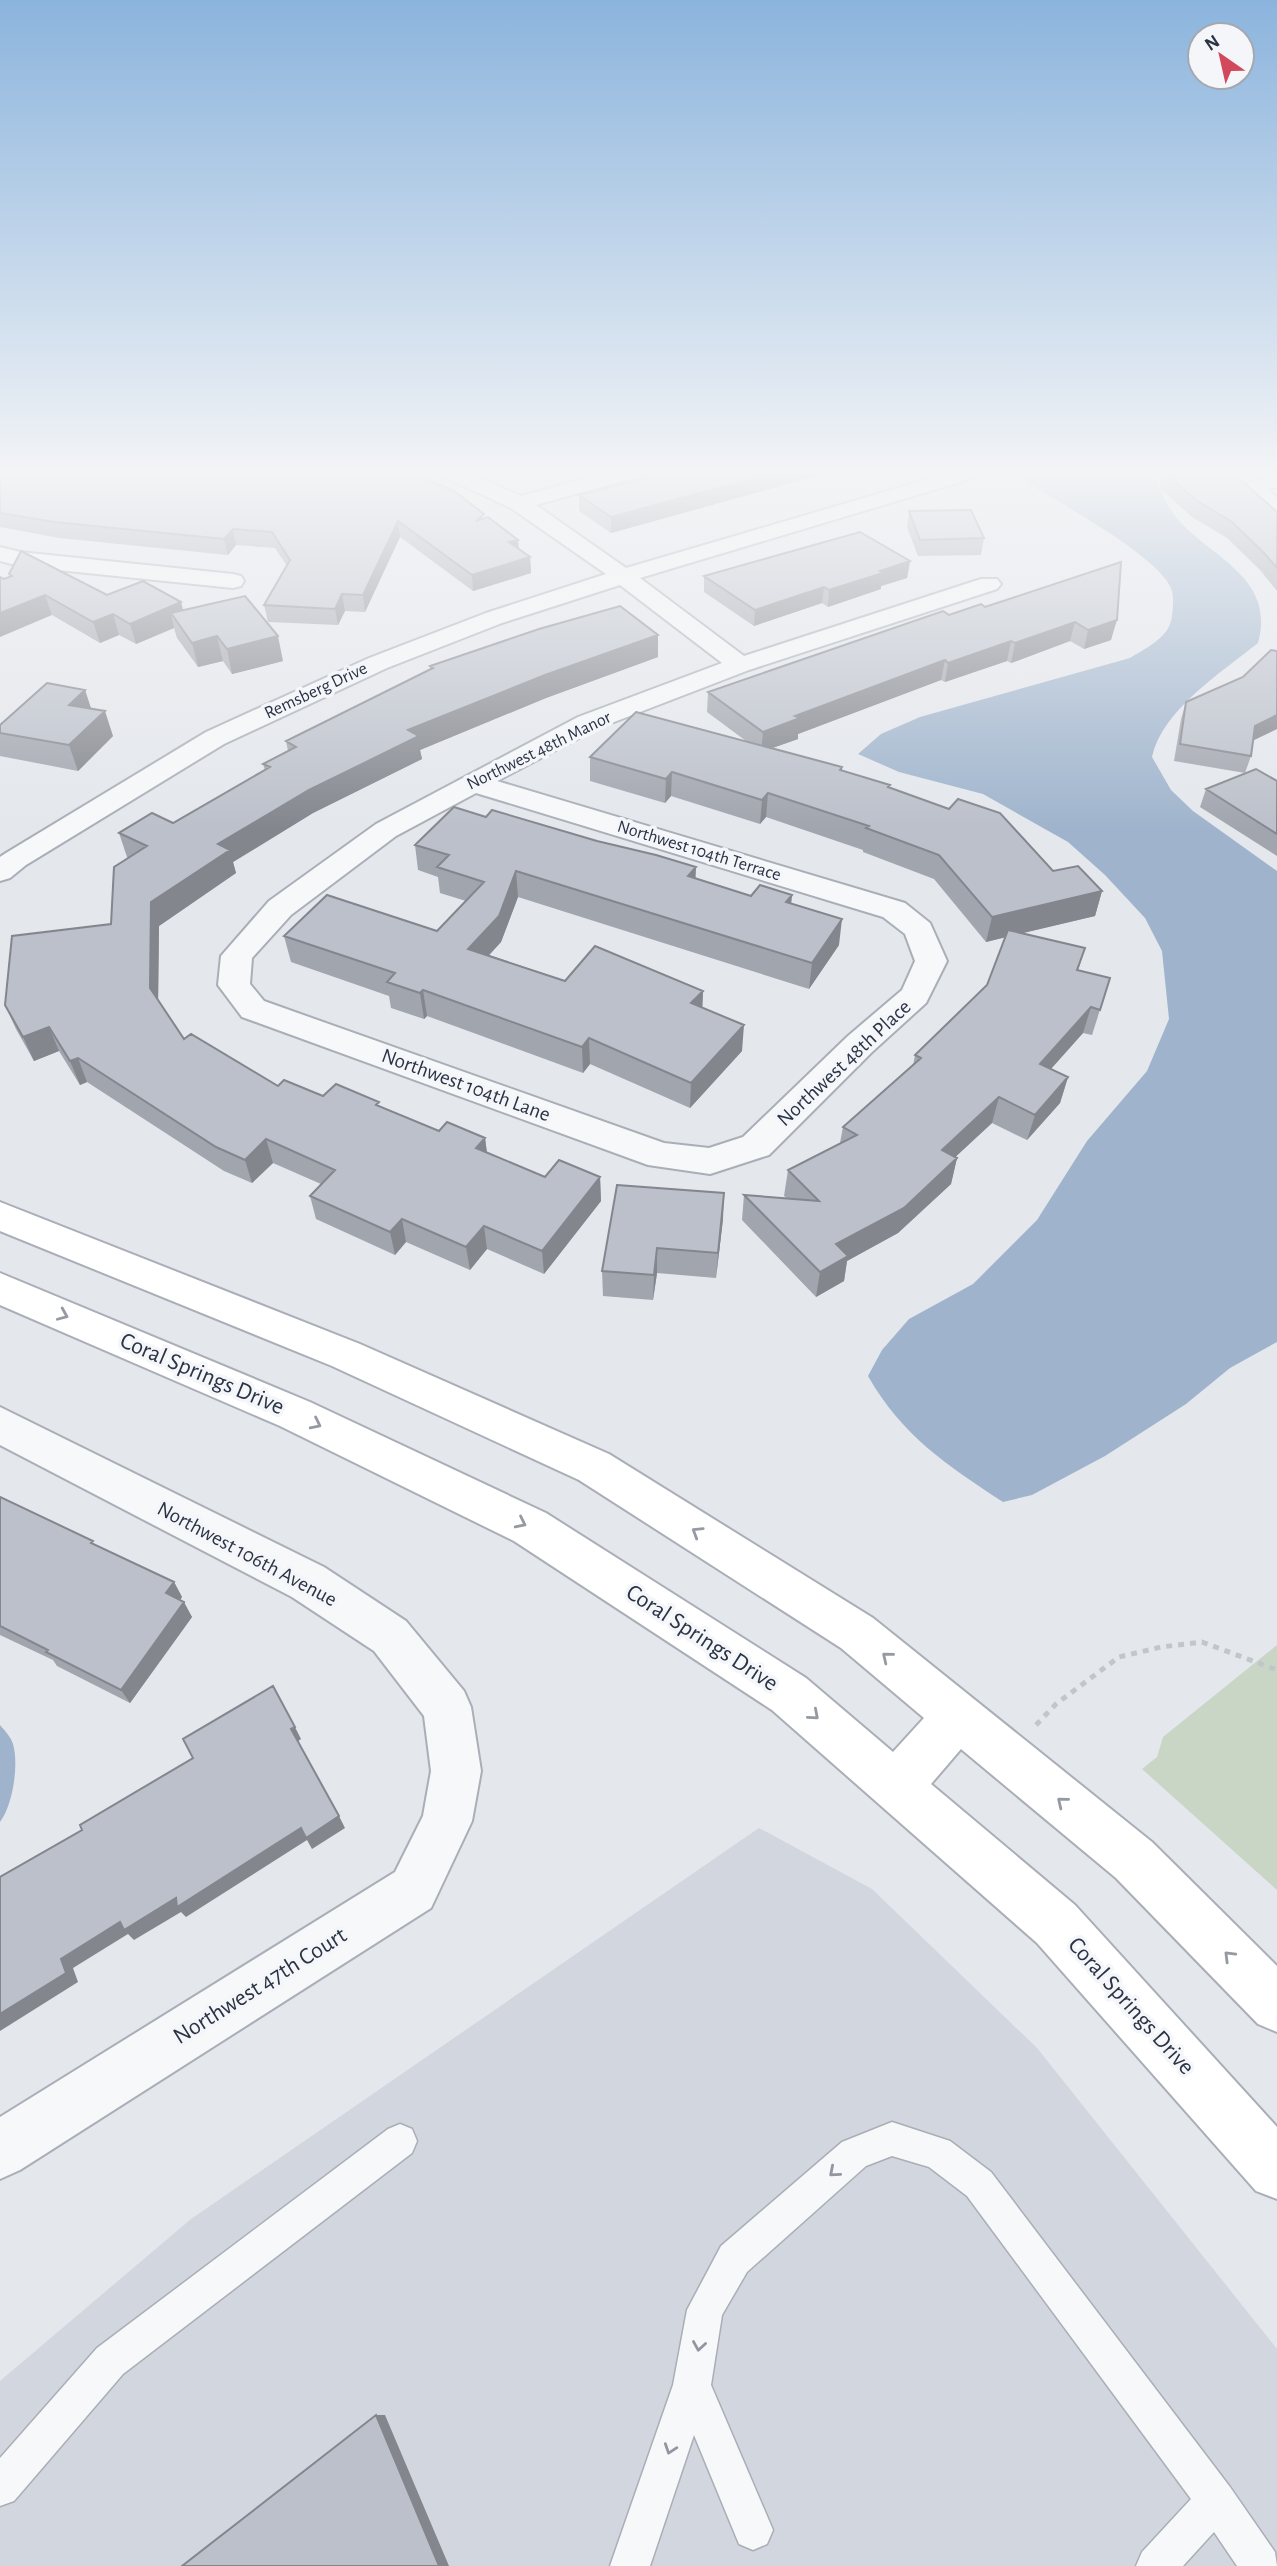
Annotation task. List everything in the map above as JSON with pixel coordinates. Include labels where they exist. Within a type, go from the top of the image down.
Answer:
[{"type":"main road","points":[[0,1216],[346,1355],[594,1467],[857,1633],[1134,1860],[1277,2005]]},
{"type":"main road","name":"Coral Springs Drive","points":[[0,1288],[295,1414],[530,1527],[789,1694],[1056,1924],[1277,2170]]},
{"type":"main road","points":[[896,1786],[958,1716]]},
{"type":"street","name":"Remsberg Drive","points":[[0,872],[16,859],[215,738],[378,663],[494,618],[581,590]]},
{"type":"street","points":[[641,590],[740,665]]},
{"type":"street","name":"Northwest 48th Manor","points":[[234,985],[237,956],[280,908],[386,830],[473,783],[587,723],[740,665],[971,590]]},
{"type":"street","name":"Northwest 104th Terrace","points":[[473,783],[894,910],[919,930]]},
{"type":"street","name":"Northwest 48th Place","points":[[710,1161],[756,1146],[860,1044],[915,996],[930,961],[919,930]]},
{"type":"street","name":"Northwest 104th Lane","points":[[234,985],[253,1009],[662,1156],[710,1161]]},
{"type":"street","name":"Northwest 106th Avenue","points":[[0,1425],[308,1581],[390,1636],[447,1707],[456,1771]]},
{"type":"street","name":"Northwest 47th Court","points":[[0,2150],[412,1890],[447,1821],[456,1771]]},
{"type":"lane","points":[[630,2566],[692,2385],[705,2310],[734,2259],[854,2154],[892,2139],[938,2153],[979,2184],[1216,2501],[1261,2566]]},
{"type":"lane","points":[[0,2487],[110,2361],[400,2141]]},
{"type":"lane","points":[[692,2385],[753,2530]]},
{"type":"lane","points":[[1156,2566],[1216,2501]]},
{"type":"path","points":[[1008,1757],[1056,1704],[1119,1657],[1161,1647],[1202,1642],[1277,1670]]},
{"type":"shaded area","points":[[759,1828],[872,1889],[1037,2048],[1277,2349],[1277,2566],[0,2566],[0,2381],[191,2219]]},
{"type":"green space","points":[[1277,1645],[1277,1890],[1142,1769],[1157,1757],[1163,1737]]},
{"type":"water","points":[[1252,590],[1261,619],[1258,643],[1211,679],[1180,708],[1158,740],[1152,757],[1171,790],[1193,811],[1277,871],[1277,1342],[1230,1368],[1186,1404],[1105,1456],[1032,1495],[1003,1502],[927,1448],[896,1416],[868,1376],[882,1350],[909,1319],[973,1284],[1037,1220],[1087,1141],[1147,1071],[1169,1019],[1162,951],[1145,918],[1105,875],[1068,842],[983,794],[899,772],[858,754],[881,734],[920,717],[1130,658],[1153,644],[1167,629],[1172,617],[1172,591]]},
{"type":"water","points":[[0,1725],[12,1741],[15,1762],[14,1784],[5,1815],[0,1822]]},
{"type":"building","points":[[0,590],[97,590],[107,595],[121,590],[159,590],[181,602],[130,624],[113,614],[93,622],[45,595],[0,613]]},
{"type":"building","points":[[273,590],[365,590],[363,595],[342,594],[335,609],[264,605]]},
{"type":"building","points":[[725,590],[816,590],[755,610]]},
{"type":"building","points":[[1037,590],[1119,590],[1117,620],[1088,630],[1075,622],[948,663],[945,660],[795,716],[800,718],[763,732],[708,692],[943,611],[949,615],[981,604],[985,607]]},
{"type":"building","points":[[245,596],[278,636],[227,649],[217,636],[192,643],[171,613]]},
{"type":"building","points":[[620,606],[658,635],[545,675],[408,730],[419,736],[309,790],[218,844],[230,850],[151,902],[150,988],[184,1039],[191,1034],[278,1086],[284,1080],[323,1096],[336,1084],[379,1102],[376,1105],[439,1131],[447,1122],[485,1138],[476,1148],[545,1177],[559,1160],[600,1177],[542,1251],[484,1226],[466,1247],[402,1219],[390,1232],[310,1196],[335,1170],[266,1139],[245,1160],[216,1147],[78,1058],[70,1061],[49,1027],[23,1037],[5,1005],[12,936],[111,924],[114,867],[147,846],[119,833],[152,813],[173,823],[270,767],[263,764],[296,747],[286,741],[433,668],[430,666],[539,629]]},
{"type":"building","points":[[1271,650],[1277,651],[1277,715],[1255,726],[1251,756],[1180,744],[1186,702],[1243,677]]},
{"type":"building","points":[[47,683],[85,690],[69,705],[105,711],[69,745],[0,733],[0,725]]},
{"type":"building","points":[[636,712],[842,767],[840,770],[890,785],[888,787],[949,809],[958,799],[1000,813],[1053,871],[1078,866],[1102,891],[992,917],[939,855],[866,828],[869,826],[768,793],[762,800],[672,772],[666,779],[590,757]]},
{"type":"building","points":[[1256,769],[1277,781],[1277,834],[1206,789]]},
{"type":"building","points":[[454,807],[486,817],[492,810],[597,841],[656,855],[696,867],[688,876],[751,896],[760,885],[792,895],[786,902],[842,919],[812,963],[516,871],[499,916],[468,949],[565,981],[595,946],[703,991],[691,1003],[744,1025],[691,1083],[589,1038],[582,1047],[423,990],[420,993],[387,982],[395,973],[284,936],[327,895],[437,931],[484,882],[437,867],[449,855],[415,845]]},
{"type":"building","points":[[1008,930],[1085,948],[1077,970],[1110,978],[1100,1010],[1091,1007],[1040,1064],[1068,1077],[1035,1115],[999,1097],[942,1150],[957,1158],[904,1208],[836,1244],[848,1256],[820,1272],[744,1195],[819,1201],[788,1170],[857,1135],[843,1127],[921,1058],[915,1055],[987,985]]},
{"type":"building","points":[[617,1185],[724,1193],[718,1253],[657,1248],[654,1275],[602,1271]]},
{"type":"building","points":[[0,1497],[174,1582],[166,1593],[184,1602],[121,1690],[0,1626]]},
{"type":"building","points":[[273,1686],[295,1727],[291,1729],[339,1816],[306,1838],[301,1828],[177,1907],[176,1898],[124,1930],[120,1922],[61,1959],[66,1973],[0,2014],[0,1877],[82,1830],[80,1825],[193,1758],[183,1739]]},
{"type":"building","points":[[376,2415],[439,2566],[182,2566]]}]
